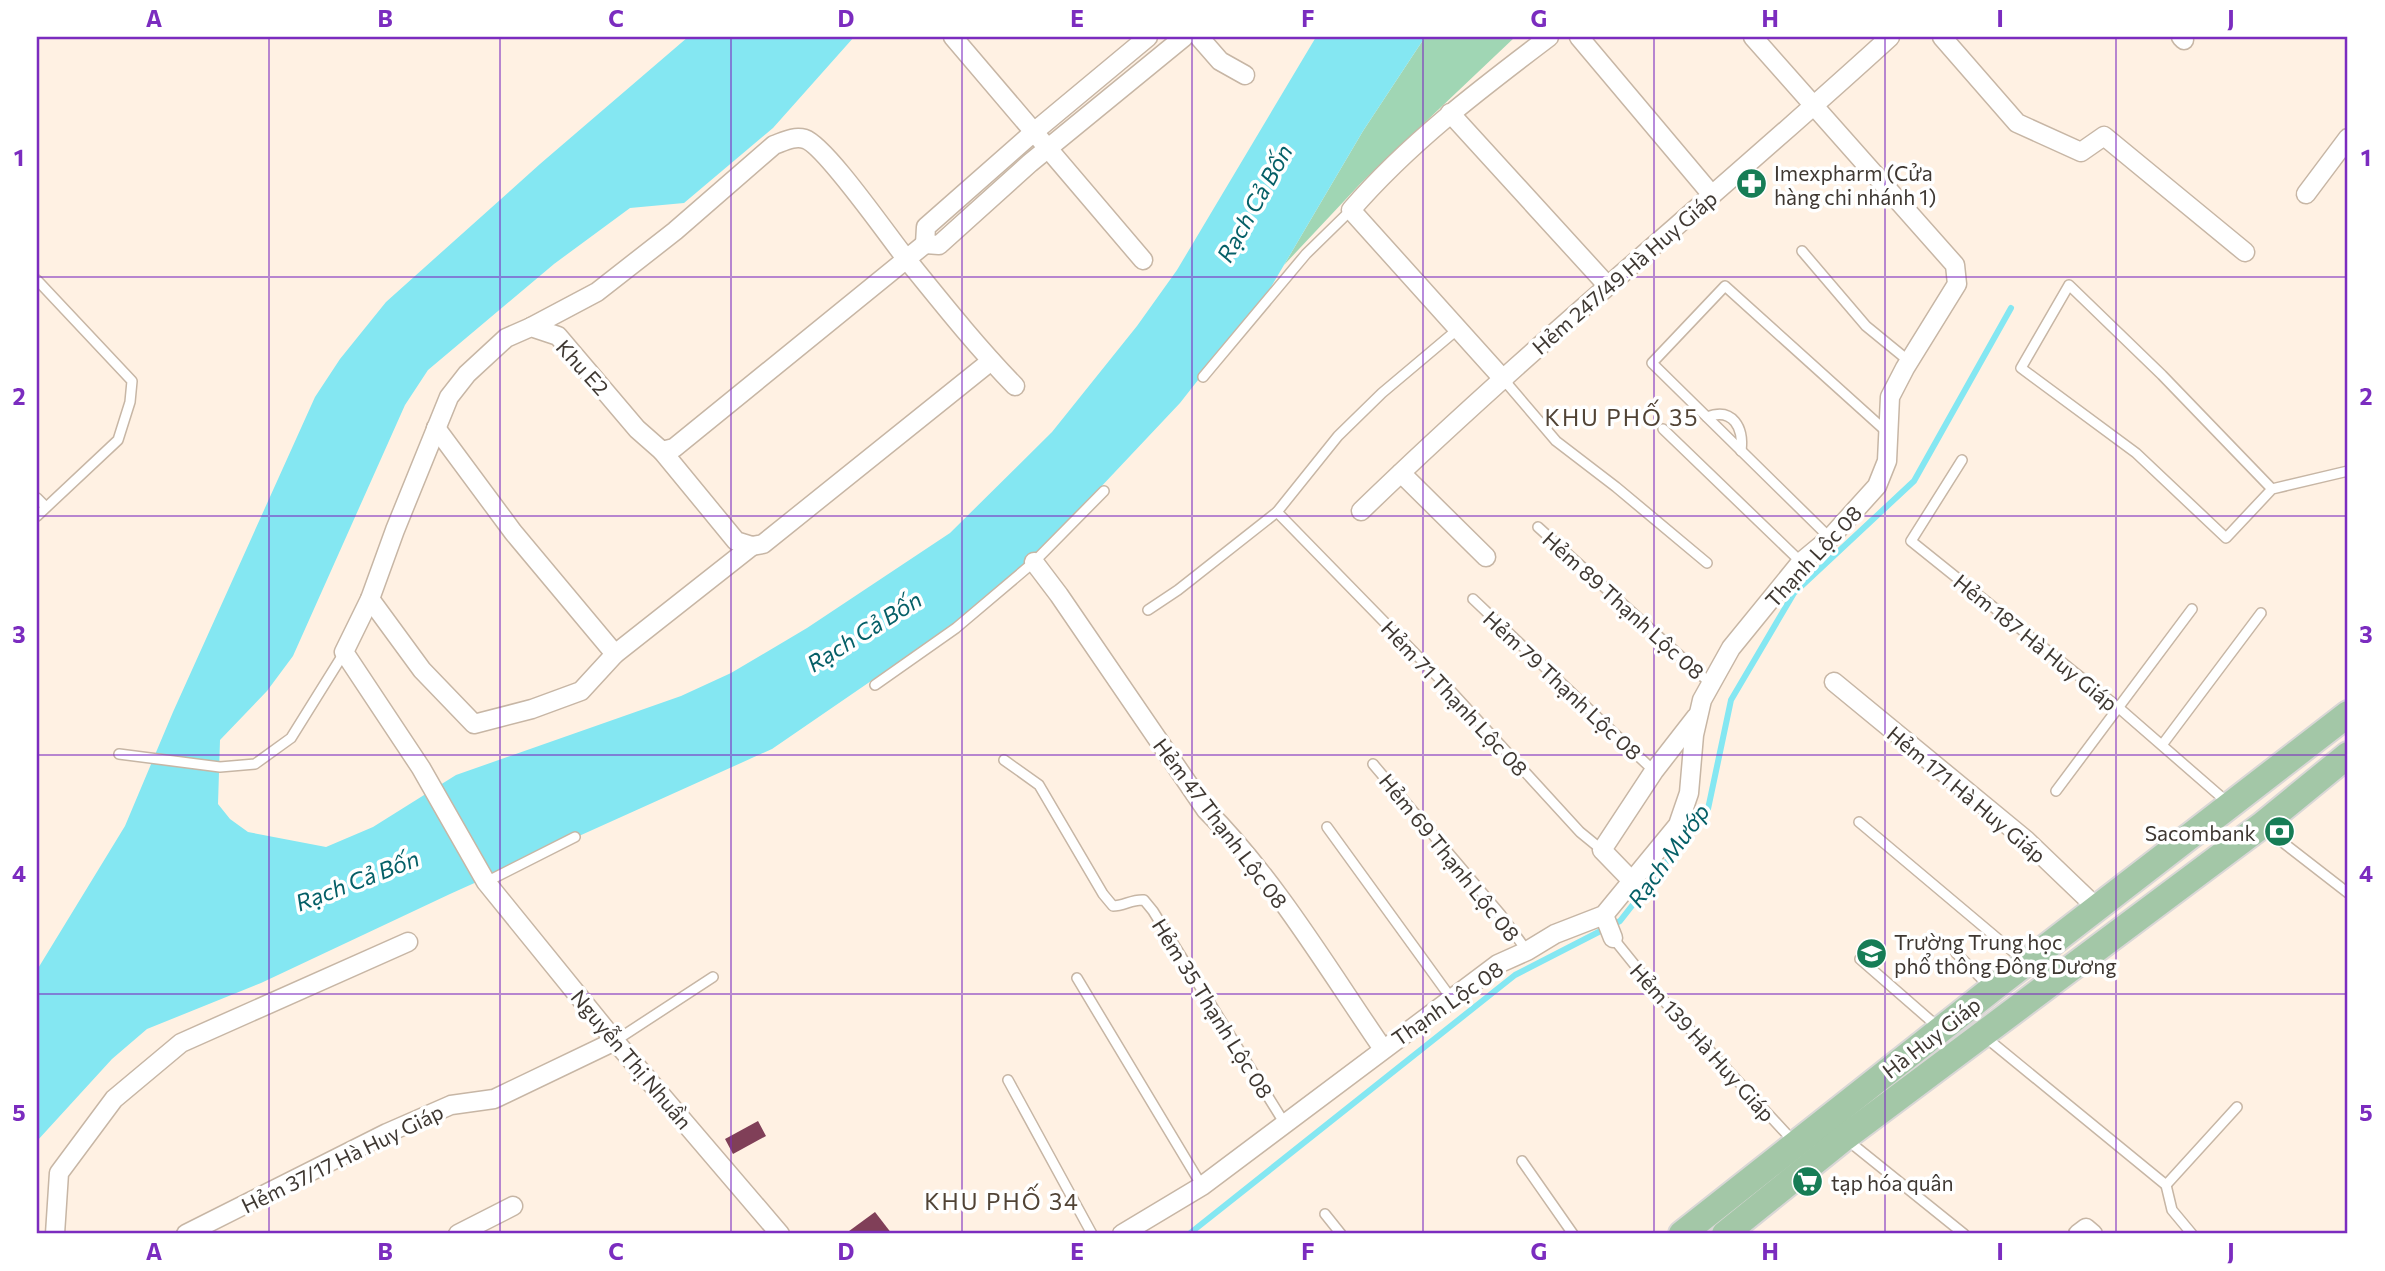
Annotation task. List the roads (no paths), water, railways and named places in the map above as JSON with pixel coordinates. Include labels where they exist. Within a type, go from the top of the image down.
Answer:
[{"type":"main road","name":"Hà Huy Giáp","points":[[1682,1234],[1992,989],[2348,714]]},
{"type":"main road","name":"Hà Huy Giáp","points":[[1736,1229],[1844,1138],[2261,826],[2348,755]]},
{"type":"street","points":[[953,37],[1143,260]]},
{"type":"street","points":[[925,244],[926,227],[1148,37]]},
{"type":"street","points":[[662,451],[674,448],[925,244],[939,245],[1049,148],[1184,37]]},
{"type":"street","points":[[1199,37],[1220,61],[1245,75]]},
{"type":"street","points":[[1504,380],[1351,210],[1377,181],[1450,113],[1549,37]]},
{"type":"street","points":[[1579,37],[1712,195]]},
{"type":"street","points":[[1754,37],[1815,105]]},
{"type":"street","name":"Hẻm 247/49 Hà Huy Giáp","points":[[1361,511],[1606,285],[1890,37]]},
{"type":"street","points":[[1942,37],[2017,123],[2081,152],[2104,136],[2245,252]]},
{"type":"street","name":"Thạnh Lộc 08","points":[[1122,1234],[1202,1186],[1498,964],[1555,934],[1604,918],[1678,825],[1689,793],[1694,735],[1702,701],[1731,648],[1801,562],[1830,538],[1877,486],[1887,461],[1890,397],[1957,284],[1955,265],[1815,105]]},
{"type":"street","points":[[1450,113],[1606,285]]},
{"type":"street","points":[[531,327],[597,292],[675,232],[774,145],[792,138],[807,140],[829,159],[906,259],[1015,386]]},
{"type":"street","points":[[2306,194],[2348,138]]},
{"type":"street","name":"Khu E2","points":[[344,652],[370,600],[449,397],[467,374],[506,338],[531,327],[558,336],[637,429],[662,451],[736,541],[751,546]]},
{"type":"street","points":[[370,600],[422,670],[474,723],[532,709],[581,691],[615,654],[751,546],[763,544],[991,361]]},
{"type":"street","points":[[436,428],[513,532],[615,654]]},
{"type":"street","points":[[1401,472],[1486,557]]},
{"type":"street","name":"Hẻm 47 Thạnh Lộc 08","points":[[1034,562],[1059,594],[1206,810],[1235,839],[1273,890],[1383,1049]]},
{"type":"street","name":"Nguyễn Thị Nhuần","points":[[344,652],[421,768],[486,882],[615,1041],[780,1234]]},
{"type":"street","name":"Hẻm 171 Hà Huy Giáp","points":[[1834,682],[2026,840],[2098,909]]},
{"type":"street","points":[[1602,850],[1654,771],[1699,714]]},
{"type":"street","name":"Hẻm 71 Thạnh Lộc 08","points":[[1602,850],[1633,882]]},
{"type":"street","points":[[1604,918],[1613,938]]},
{"type":"street","points":[[55,1234],[59,1173],[114,1099],[171,1051],[181,1043],[408,942]]},
{"type":"street","name":"Hẻm 37/17 Hà Huy Giáp","points":[[186,1234],[387,1133],[452,1105],[494,1099],[615,1041]]},
{"type":"street","points":[[458,1234],[513,1206]]},
{"type":"street","points":[[2078,1234],[2086,1228],[2093,1234]]},
{"type":"lane","points":[[1203,377],[1306,254],[1351,210]]},
{"type":"lane","points":[[1801,251],[1866,326],[1910,362]]},
{"type":"lane","points":[[37,280],[132,381],[130,402],[118,440],[37,516]]},
{"type":"lane","points":[[2272,489],[2162,375],[2069,285],[2021,368],[2136,453],[2226,538],[2272,489],[2348,471]]},
{"type":"lane","points":[[1830,538],[1652,363],[1725,286],[1888,433]]},
{"type":"lane","points":[[1148,610],[1178,590],[1277,512],[1338,436],[1382,393],[1458,329]]},
{"type":"lane","points":[[1504,380],[1556,441],[1707,563]]},
{"type":"lane","points":[[1707,417],[1722,414],[1735,421],[1743,436],[1741,451]]},
{"type":"lane","points":[[1663,429],[1801,562]]},
{"type":"lane","name":"Hẻm 187 Hà Huy Giáp","points":[[1962,460],[1911,541],[2119,708],[2232,806]]},
{"type":"lane","points":[[875,685],[956,628],[1034,562],[1104,491]]},
{"type":"lane","points":[[37,498],[46,507]]},
{"type":"lane","name":"Hẻm 71 Thạnh Lộc 08","points":[[1277,512],[1440,679],[1580,832],[1602,850]]},
{"type":"lane","name":"Hẻm 89 Thạnh Lộc 08","points":[[1538,527],[1711,684]]},
{"type":"lane","name":"Hẻm 79 Thạnh Lộc 08","points":[[1473,600],[1654,771]]},
{"type":"lane","points":[[2056,791],[2192,609]]},
{"type":"lane","points":[[2162,745],[2261,613]]},
{"type":"lane","points":[[119,754],[220,767],[255,764],[291,738],[344,652]]},
{"type":"lane","name":"Hẻm 35 Thạnh Lộc 08","points":[[1004,760],[1039,785],[1112,906],[1135,899],[1144,900],[1153,911],[1285,1124]]},
{"type":"lane","name":"Hẻm 69 Thạnh Lộc 08","points":[[1373,764],[1501,915],[1527,951]]},
{"type":"lane","points":[[1859,822],[2027,964]]},
{"type":"lane","points":[[2261,826],[2348,893]]},
{"type":"lane","points":[[1327,827],[1451,998]]},
{"type":"lane","points":[[486,882],[575,837]]},
{"type":"lane","name":"Hẻm 139 Hà Huy Giáp","points":[[1613,938],[1664,1000],[1795,1143]]},
{"type":"lane","points":[[1956,953],[1992,989]]},
{"type":"lane","points":[[1860,959],[1941,1030]]},
{"type":"lane","points":[[615,1041],[713,976]]},
{"type":"lane","points":[[1077,978],[1202,1186]]},
{"type":"lane","points":[[1983,1034],[2166,1185],[2172,1210],[2192,1234]]},
{"type":"lane","points":[[1008,1080],[1092,1234]]},
{"type":"lane","points":[[2166,1185],[2237,1107]]},
{"type":"lane","points":[[1844,1138],[1964,1234]]},
{"type":"lane","points":[[1522,1161],[1573,1234]]},
{"type":"lane","points":[[1325,1214],[1341,1234]]},
{"type":"water","name":"Rạch Cả Bốn","points":[[688,37],[854,37],[773,128],[684,203],[630,208],[554,264],[428,370],[405,405],[293,656],[267,691],[220,740],[218,804],[230,819],[248,832],[326,847],[373,827],[456,775],[681,696],[731,673],[807,628],[950,533],[1052,432],[1137,326],[1177,270],[1316,37],[1425,37],[1363,131],[1271,287],[1180,403],[1032,560],[957,622],[772,749],[450,894],[261,983],[147,1029],[112,1059],[37,1141],[37,970],[125,826],[173,712],[315,397],[340,359],[386,302],[540,164]]},
{"type":"waterway","name":"Rạch Mướp","points":[[1189,1234],[1515,975],[1620,921],[1708,809],[1731,700],[1794,593],[1914,481],[2011,308]]},
{"type":"place","name":"Imexpharm (Cửa hàng chi nhánh 1)","points":[[1751,184]]},
{"type":"place","name":"Sacombank","points":[[2279,832]]},
{"type":"place","name":"Trường Trung học phổ thông Đông Dương","points":[[1871,953]]},
{"type":"place","name":"tạp hóa quân","points":[[1808,1182]]},
{"type":"district","name":"KHU PHỐ 35","points":[[1622,417]]},
{"type":"district","name":"KHU PHỐ 34","points":[[1002,1201]]}]
